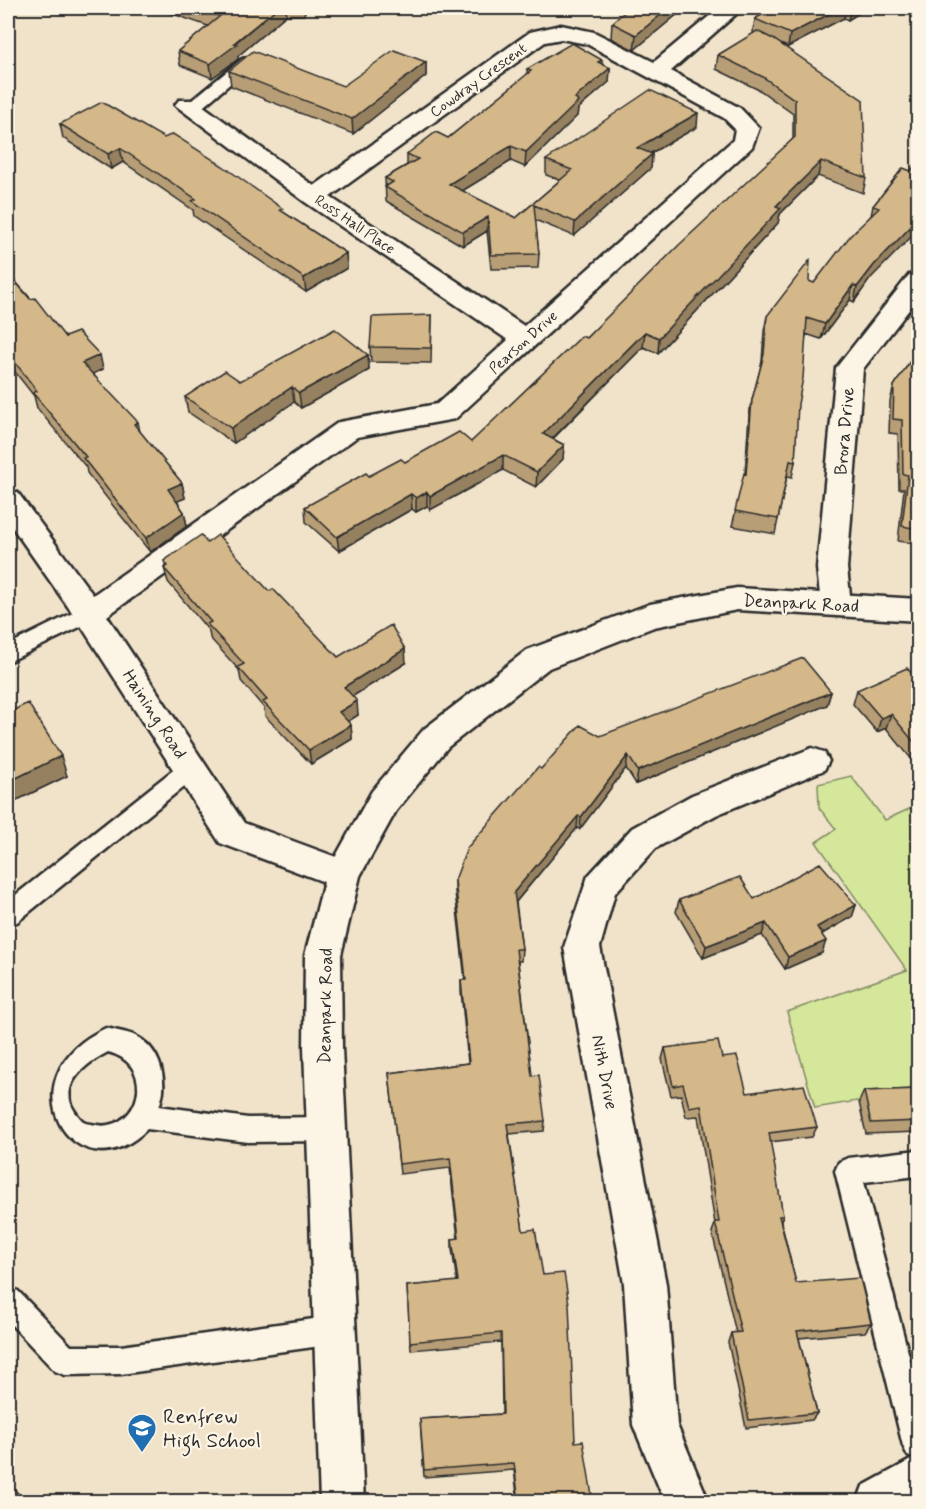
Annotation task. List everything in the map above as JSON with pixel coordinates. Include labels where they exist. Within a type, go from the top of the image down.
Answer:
[{"type":"street","points":[[656,72],[732,8]]},
{"type":"street","name":"Cowdray Crescent","points":[[314,197],[538,37],[561,32],[594,39],[656,72]]},
{"type":"street","name":"Pearson Drive","points":[[89,613],[349,429],[445,412],[744,142],[747,128],[732,113],[656,72]]},
{"type":"street","name":"Ross Hall Place","points":[[190,106],[314,197],[526,340]]},
{"type":"street","name":"Brora Drive","points":[[836,604],[831,568],[850,368],[918,281]]},
{"type":"street","name":"Haining Road","points":[[8,500],[89,613],[232,833],[343,874]]},
{"type":"street","name":"Deanpark Road","points":[[342,1502],[326,1129],[323,955],[343,874],[384,801],[436,738],[538,659],[650,616],[737,599],[918,610]]},
{"type":"street","name":"Nith Drive","points":[[687,1502],[655,1425],[645,1284],[582,947],[600,886],[644,838],[704,805],[812,761]]},
{"type":"street","points":[[879,1502],[918,1478]]},
{"type":"lane","points":[[190,106],[247,62]]},
{"type":"lane","points":[[8,654],[89,613]]},
{"type":"lane","points":[[8,915],[190,769]]},
{"type":"lane","points":[[145,1116],[248,1130],[326,1129]]},
{"type":"lane","points":[[918,1163],[848,1171],[918,1446]]},
{"type":"lane","points":[[8,1301],[65,1361],[121,1360],[335,1330]]},
{"type":"green space","points":[[851,776],[885,820],[918,805],[918,1091],[815,1108],[787,1012],[907,970],[816,842],[836,829],[819,808],[818,784]]},
{"type":"building","points":[[194,8],[277,8],[234,43],[237,44],[210,64],[178,51],[220,16]]},
{"type":"building","points":[[629,8],[669,8],[636,35],[612,23]]},
{"type":"building","points":[[773,8],[841,8],[790,34],[755,19]]},
{"type":"building","points":[[757,31],[773,39],[863,100],[866,178],[821,161],[776,206],[781,208],[659,338],[645,332],[543,434],[564,445],[537,472],[503,455],[430,496],[427,492],[416,498],[411,494],[337,537],[305,507],[366,473],[369,476],[401,459],[405,462],[459,432],[471,442],[582,336],[586,338],[679,245],[795,137],[795,100],[763,77],[718,55]]},
{"type":"building","points":[[572,43],[602,60],[598,62],[610,68],[575,98],[578,102],[526,152],[511,146],[449,184],[516,218],[572,170],[546,160],[650,90],[698,113],[637,148],[652,154],[575,222],[534,205],[539,254],[491,255],[488,217],[463,232],[385,187],[393,182],[385,178],[418,159],[407,154],[436,132],[448,138],[531,71],[527,69]]},
{"type":"building","points":[[394,50],[426,62],[352,119],[229,71],[253,51],[343,86]]},
{"type":"building","points":[[102,102],[164,138],[173,134],[283,209],[280,210],[346,253],[304,278],[192,201],[196,199],[120,148],[108,154],[60,124]]},
{"type":"building","points":[[918,161],[918,219],[874,265],[857,287],[853,285],[825,324],[807,318],[803,378],[798,404],[795,462],[790,461],[778,519],[735,511],[744,473],[746,474],[752,400],[764,354],[767,316],[810,260],[809,281],[814,283],[850,236],[879,208],[873,206],[903,168],[911,171]]},
{"type":"building","points":[[8,273],[30,299],[35,298],[65,337],[78,332],[100,355],[82,363],[138,422],[134,424],[182,483],[168,489],[184,512],[146,538],[83,458],[86,457],[33,393],[37,391],[8,353]]},
{"type":"building","points":[[432,315],[431,348],[370,347],[372,317]]},
{"type":"building","points":[[335,329],[368,355],[299,393],[292,387],[231,428],[185,397],[225,371],[240,381]]},
{"type":"building","points":[[918,349],[918,529],[902,526],[908,475],[903,474],[902,420],[893,419],[894,386]]},
{"type":"building","points":[[201,535],[207,543],[218,535],[269,591],[273,589],[338,657],[391,625],[405,649],[344,687],[357,701],[339,712],[351,725],[309,750],[263,702],[267,700],[238,667],[244,664],[207,624],[211,622],[164,568],[168,566],[164,561]]},
{"type":"building","points":[[803,658],[831,692],[638,771],[628,755],[581,817],[578,816],[514,892],[522,949],[516,949],[532,1076],[539,1075],[545,1121],[507,1124],[523,1231],[535,1229],[543,1275],[564,1273],[569,1304],[575,1442],[583,1441],[593,1502],[519,1502],[514,1463],[424,1470],[420,1419],[503,1414],[501,1333],[410,1342],[407,1286],[458,1281],[452,1239],[459,1238],[450,1158],[399,1164],[389,1073],[469,1063],[461,980],[466,980],[455,880],[467,848],[538,767],[541,769],[580,725],[600,736]]},
{"type":"building","points":[[907,668],[918,681],[918,747],[891,714],[881,718],[857,690]]},
{"type":"building","points":[[8,699],[14,710],[28,703],[61,756],[8,782]]},
{"type":"building","points":[[820,863],[856,905],[817,927],[826,941],[788,957],[766,923],[706,946],[679,900],[740,877],[754,899]]},
{"type":"building","points":[[718,1041],[722,1058],[737,1056],[747,1093],[804,1085],[817,1127],[769,1133],[783,1216],[779,1216],[796,1283],[860,1278],[871,1323],[797,1331],[817,1413],[749,1420],[731,1333],[741,1332],[715,1222],[719,1222],[701,1105],[689,1107],[683,1084],[673,1086],[665,1048]]},
{"type":"building","points":[[918,1089],[918,1121],[871,1123],[864,1091]]},
{"type":"building","points":[[8,1481],[25,1502],[8,1502]]},
{"type":"place","name":"Renfrew High School","points":[[142,1454]]}]
